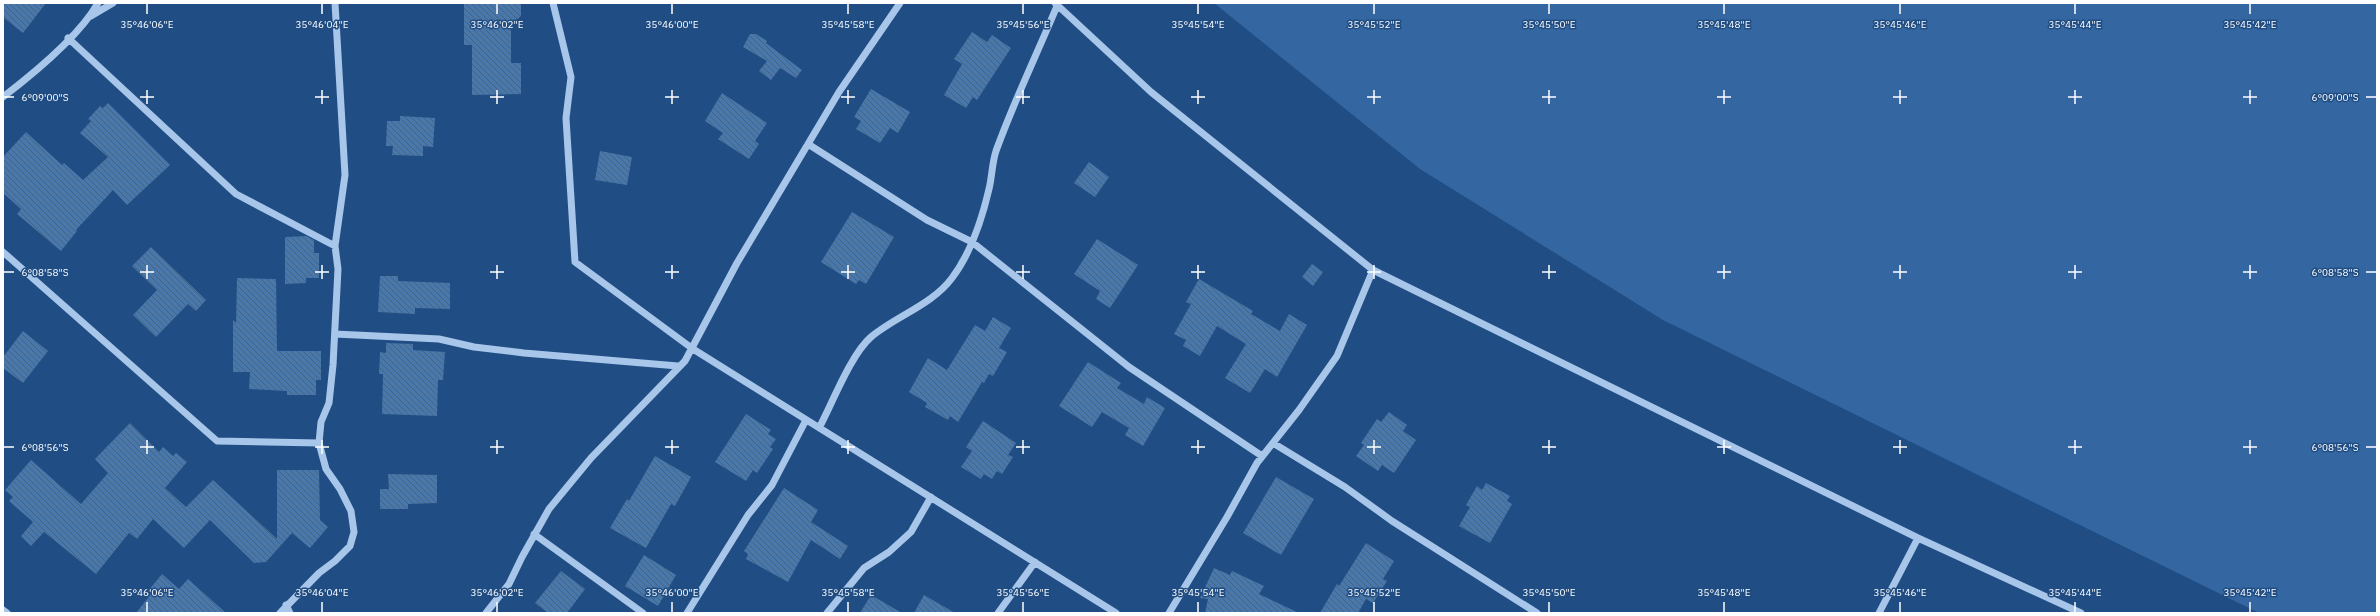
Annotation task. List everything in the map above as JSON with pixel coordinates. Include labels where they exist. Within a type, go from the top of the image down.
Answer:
[{"type":"street","points":[[3,97],[68,38],[89,17],[98,3]]},
{"type":"street","points":[[89,17],[113,3]]},
{"type":"street","points":[[280,613],[286,605],[350,546],[354,532],[351,511],[340,489],[326,469],[319,443],[321,422],[329,403],[335,334],[338,269],[335,246],[344,175],[335,3]]},
{"type":"street","points":[[554,3],[571,77],[566,118],[574,262],[693,349],[1116,613]]},
{"type":"street","points":[[486,613],[509,584],[534,534],[549,509],[591,458],[639,410],[678,366],[685,361],[693,349],[706,319],[737,263],[839,92],[900,3]]},
{"type":"street","points":[[819,428],[846,375],[863,346],[871,337],[908,314],[952,279],[972,242],[989,189],[996,152],[1056,4],[1151,92],[1373,270],[1918,538],[2081,613]]},
{"type":"street","points":[[68,38],[236,194],[335,246]]},
{"type":"street","points":[[808,144],[927,220],[972,242],[1129,367],[1262,456]]},
{"type":"street","points":[[3,252],[217,441],[319,443]]},
{"type":"street","points":[[1169,613],[1262,456],[1337,356],[1373,270]]},
{"type":"street","points":[[335,334],[439,339],[474,347],[524,353],[678,366]]},
{"type":"street","points":[[687,613],[748,515],[772,485],[806,420]]},
{"type":"street","points":[[1273,443],[1345,487],[1392,521],[1537,613]]},
{"type":"street","points":[[828,613],[864,568],[889,552],[911,532],[931,498]]},
{"type":"street","points":[[534,534],[643,613]]},
{"type":"street","points":[[1879,613],[1918,538]]},
{"type":"street","points":[[998,613],[1035,562]]},
{"type":"street","points":[[286,605],[290,613]]},
{"type":"street","points":[[3,610],[7,613]]},
{"type":"shaded area","points":[[1214,3],[2377,3],[2377,613],[2259,613],[1663,320],[1420,169]]},
{"type":"building","points":[[3,3],[46,3],[23,33],[3,17]]},
{"type":"building","points":[[464,3],[521,3],[521,16],[511,25],[511,63],[521,63],[521,94],[472,95],[472,45],[464,45]]},
{"type":"building","points":[[972,32],[987,42],[992,35],[1011,48],[977,100],[973,97],[966,108],[944,95],[962,64],[954,59]]},
{"type":"building","points":[[750,34],[756,34],[767,41],[766,43],[802,70],[796,78],[780,68],[771,80],[759,71],[767,61],[743,47]]},
{"type":"building","points":[[871,89],[910,112],[898,133],[890,128],[880,143],[856,129],[861,121],[854,117]]},
{"type":"building","points":[[722,93],[767,123],[755,141],[759,144],[749,159],[718,139],[723,133],[705,121]]},
{"type":"building","points":[[108,103],[170,165],[127,205],[113,190],[76,230],[77,231],[61,251],[17,214],[21,209],[3,193],[3,157],[26,132],[62,165],[64,163],[83,180],[108,157],[80,133],[91,121],[88,119],[100,106],[103,108]]},
{"type":"building","points":[[400,116],[435,118],[433,147],[423,146],[423,156],[392,155],[393,146],[386,146],[387,121],[400,121]]},
{"type":"building","points":[[600,151],[632,157],[627,185],[595,180]]},
{"type":"building","points":[[1089,162],[1109,177],[1095,197],[1074,183]]},
{"type":"building","points":[[852,212],[894,237],[866,284],[859,280],[856,284],[821,262]]},
{"type":"building","points":[[306,236],[314,240],[314,253],[319,253],[319,278],[306,278],[306,283],[285,284],[285,237]]},
{"type":"building","points":[[1097,239],[1138,265],[1110,308],[1096,299],[1100,291],[1074,274]]},
{"type":"building","points":[[151,247],[206,300],[196,311],[188,304],[156,337],[133,315],[157,290],[132,266]]},
{"type":"building","points":[[1312,264],[1323,272],[1313,286],[1302,277]]},
{"type":"building","points":[[380,276],[398,276],[398,281],[450,283],[450,309],[415,308],[415,314],[378,312]]},
{"type":"building","points":[[237,278],[276,279],[277,351],[321,351],[321,380],[316,380],[316,395],[287,395],[287,391],[249,389],[250,372],[233,372],[233,320],[236,323]]},
{"type":"building","points":[[1199,279],[1253,311],[1251,314],[1280,331],[1289,314],[1307,325],[1277,377],[1265,369],[1250,393],[1225,378],[1246,344],[1217,326],[1200,356],[1183,346],[1186,340],[1174,334],[1191,304],[1186,302]]},
{"type":"building","points":[[993,317],[1011,328],[999,348],[1007,352],[993,376],[989,374],[984,383],[982,382],[958,422],[950,416],[948,420],[925,407],[927,403],[909,392],[928,358],[947,370],[975,325],[985,331]]},
{"type":"building","points":[[23,331],[48,351],[23,383],[3,368],[3,357]]},
{"type":"building","points":[[386,343],[413,344],[413,350],[445,352],[443,380],[438,380],[437,416],[382,414],[383,374],[379,374],[380,352],[386,353]]},
{"type":"building","points":[[1088,362],[1121,383],[1117,388],[1144,404],[1147,397],[1165,408],[1143,446],[1125,435],[1129,428],[1102,412],[1092,427],[1059,406]]},
{"type":"building","points":[[1389,412],[1407,425],[1403,431],[1416,440],[1394,473],[1382,465],[1378,471],[1356,456],[1364,445],[1361,443],[1377,419],[1381,422]]},
{"type":"building","points":[[746,414],[771,430],[768,434],[776,439],[770,447],[773,449],[757,473],[753,470],[746,481],[715,462]]},
{"type":"building","points":[[983,421],[1016,443],[1008,455],[1013,457],[1002,474],[997,471],[992,479],[984,474],[981,479],[961,467],[972,451],[966,447]]},
{"type":"building","points":[[130,423],[159,452],[163,447],[173,456],[176,453],[187,462],[165,488],[186,507],[213,480],[277,539],[277,470],[319,470],[320,520],[328,527],[310,548],[292,533],[266,562],[254,563],[210,520],[184,548],[153,519],[137,539],[129,533],[96,574],[44,532],[31,546],[21,536],[33,522],[9,501],[13,497],[5,490],[31,460],[81,504],[108,473],[95,459]]},
{"type":"building","points":[[655,456],[691,477],[675,506],[671,504],[646,548],[610,528],[627,499],[629,501]]},
{"type":"building","points":[[388,474],[437,475],[437,503],[408,504],[408,509],[380,509],[380,489],[389,489]]},
{"type":"building","points":[[1276,477],[1314,499],[1281,555],[1243,533]]},
{"type":"building","points":[[1486,483],[1510,496],[1507,501],[1512,504],[1490,543],[1459,526],[1470,507],[1466,505],[1477,486],[1482,490]]},
{"type":"building","points":[[784,488],[818,510],[811,522],[848,546],[840,559],[811,540],[788,582],[746,559],[748,554],[744,551]]},
{"type":"building","points":[[1366,543],[1394,561],[1383,579],[1387,581],[1373,603],[1366,599],[1358,613],[1320,613],[1337,584],[1339,586]]},
{"type":"building","points":[[644,555],[676,575],[658,606],[625,586]]},
{"type":"building","points":[[1214,568],[1230,575],[1232,571],[1264,586],[1259,594],[1299,613],[1205,613],[1208,599],[1200,598]]},
{"type":"building","points":[[561,571],[585,589],[567,613],[548,613],[535,603]]},
{"type":"building","points":[[162,574],[179,589],[188,579],[226,613],[136,613],[151,594],[148,591]]},
{"type":"building","points":[[871,595],[902,613],[860,613]]},
{"type":"building","points":[[924,595],[955,613],[914,613]]}]
